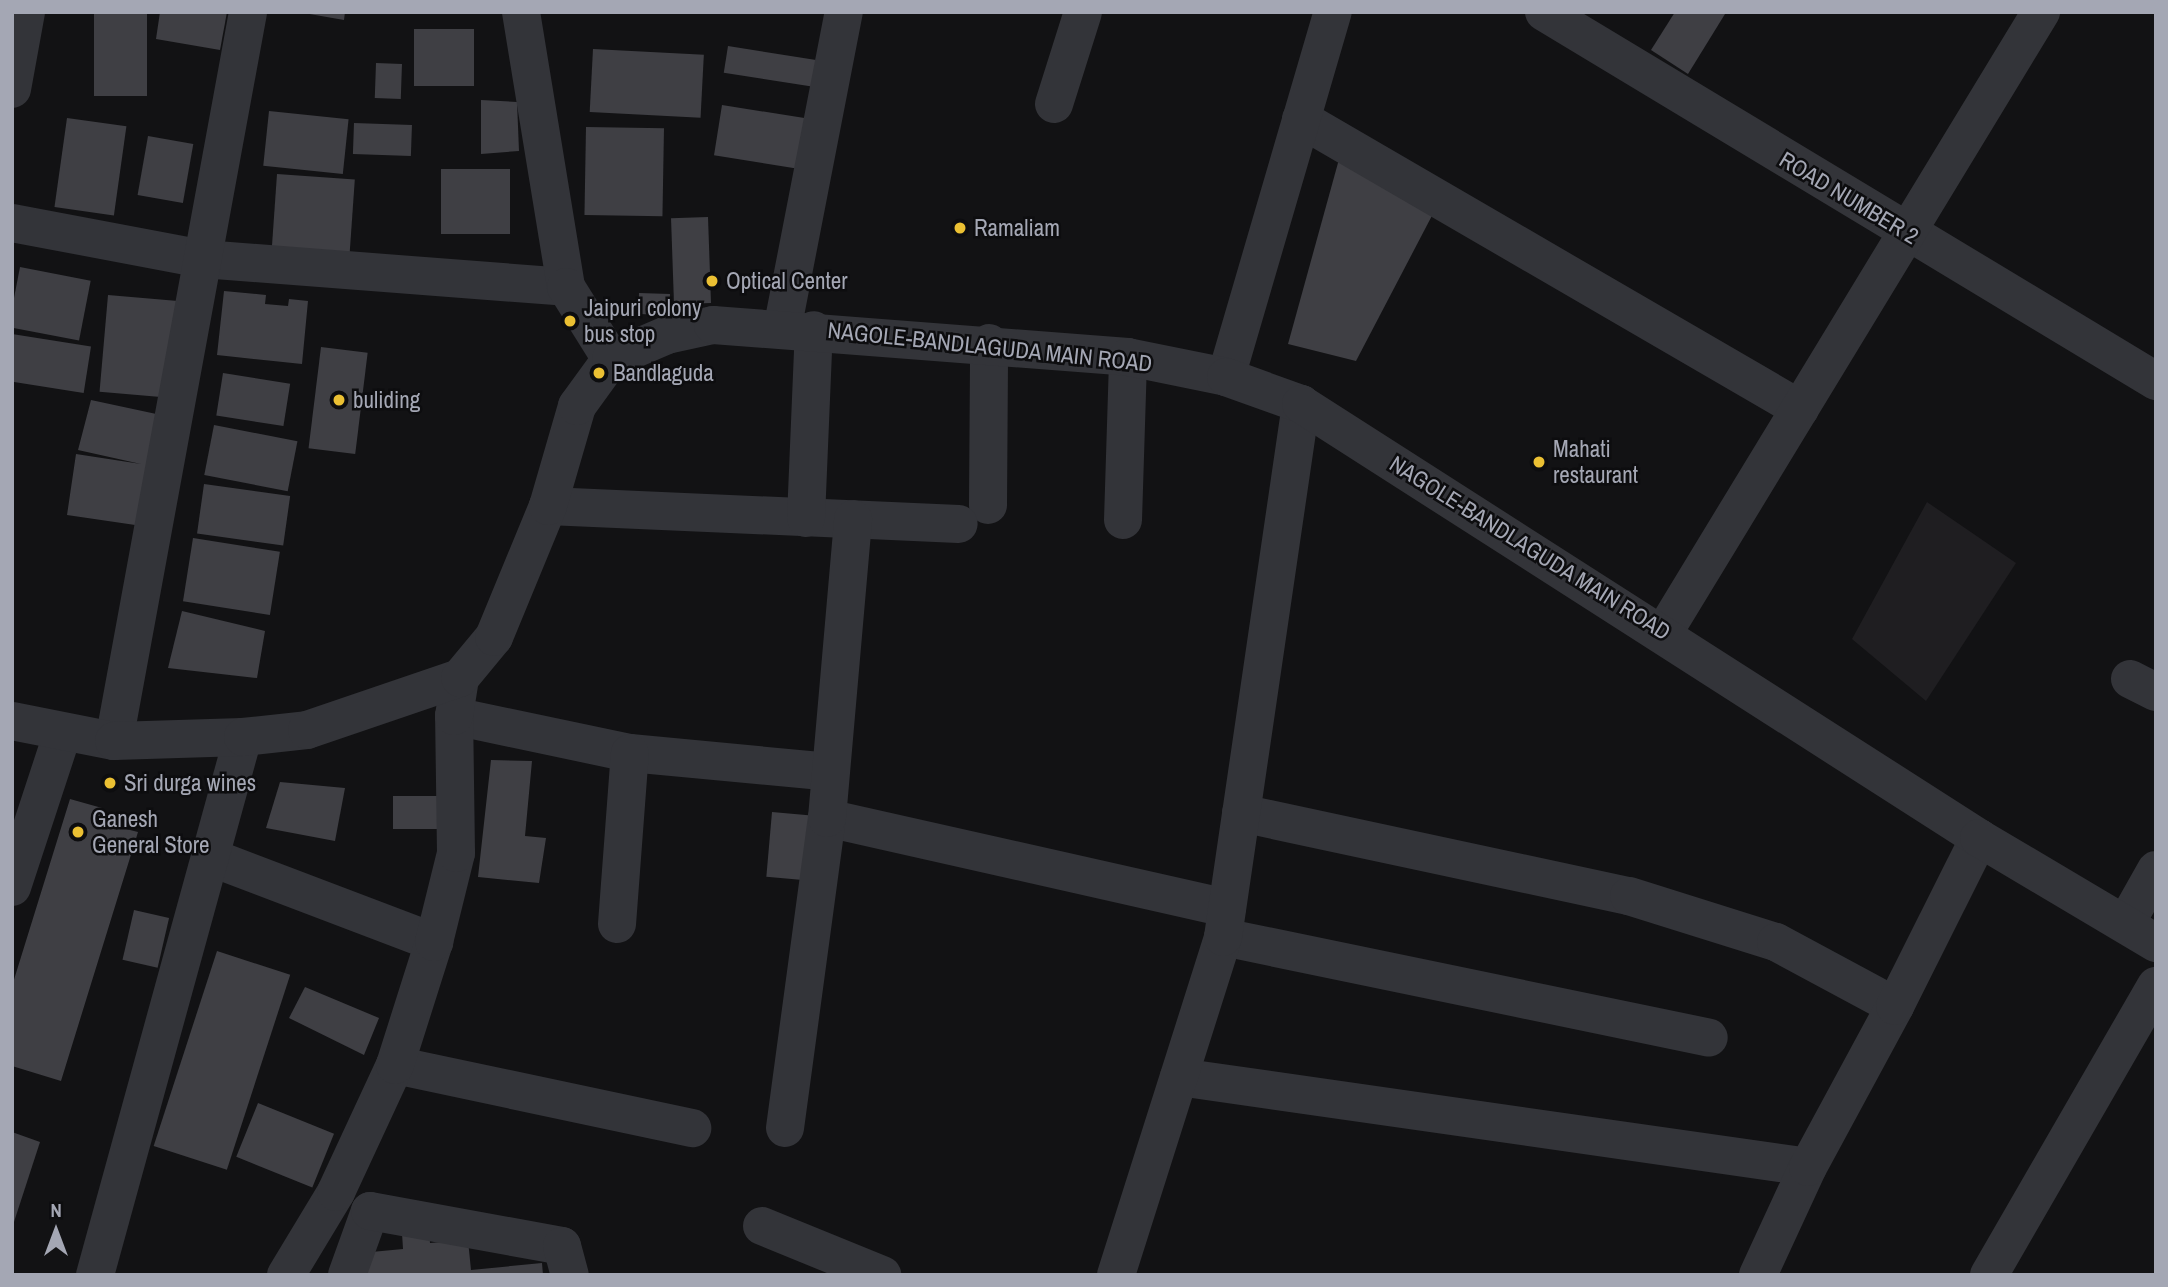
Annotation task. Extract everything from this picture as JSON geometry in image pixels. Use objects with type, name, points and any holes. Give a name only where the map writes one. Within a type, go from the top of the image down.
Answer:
[{"type":"street","points":[[12,89],[26,12]]},
{"type":"street","points":[[114,741],[248,12]]},
{"type":"street","points":[[286,1275],[336,1192],[395,1065],[434,942],[456,853],[454,716],[460,678],[494,637],[548,506],[577,407],[611,359],[566,287],[521,12]]},
{"type":"street","points":[[806,518],[798,330],[844,12]]},
{"type":"street","points":[[1054,103],[1083,12]]},
{"type":"street","points":[[1226,377],[1333,12]]},
{"type":"street","name":"ROAD NUMBER 2","points":[[1544,12],[2156,381]]},
{"type":"street","points":[[1664,632],[2041,12]]},
{"type":"street","points":[[1301,119],[1800,409]]},
{"type":"street","points":[[12,223],[203,259],[566,287]]},
{"type":"street","name":"NAGOLE-BANDLAGUDA MAIN ROAD","points":[[611,359],[667,335],[713,325],[798,330],[989,343],[1128,357],[1226,377],[1301,404],[1664,632],[1979,838],[2141,933]]},
{"type":"street","points":[[548,506],[853,519],[973,515],[989,343]]},
{"type":"street","points":[[1123,520],[1128,357]]},
{"type":"street","points":[[1116,1275],[1225,922],[1301,404]]},
{"type":"street","points":[[785,1128],[827,818],[853,519]]},
{"type":"street","points":[[12,721],[114,741],[243,737],[307,730],[460,678]]},
{"type":"street","points":[[454,716],[630,753],[830,772]]},
{"type":"street","points":[[12,887],[63,732]]},
{"type":"street","points":[[95,1275],[243,737]]},
{"type":"street","points":[[617,924],[630,753]]},
{"type":"street","points":[[1241,813],[1629,896],[1776,942],[1895,1006]]},
{"type":"street","points":[[827,818],[1225,922],[1709,1038]]},
{"type":"street","points":[[1758,1275],[1808,1167],[1895,1006],[1979,838]]},
{"type":"street","points":[[210,857],[434,942]]},
{"type":"street","points":[[2141,933],[2156,870]]},
{"type":"street","points":[[1989,1275],[2156,986]]},
{"type":"street","points":[[395,1065],[692,1128]]},
{"type":"street","points":[[1179,1077],[1808,1167]]},
{"type":"street","points":[[347,1275],[370,1211],[562,1246],[570,1275]]},
{"type":"street","points":[[762,1226],[881,1275]]},
{"type":"shaded area","points":[[1927,502],[2016,563],[1926,701],[1852,639]]},
{"type":"building","points":[[94,12],[147,12],[147,96],[94,96]]},
{"type":"building","points":[[160,12],[227,12],[220,50],[156,39]]},
{"type":"building","points":[[298,12],[345,12],[344,20]]},
{"type":"building","points":[[1675,12],[1725,14],[1688,74],[1651,50]]},
{"type":"building","points":[[414,29],[474,29],[474,86],[414,86]]},
{"type":"building","points":[[728,46],[821,61],[817,87],[724,73]]},
{"type":"building","points":[[593,49],[704,55],[701,118],[590,112]]},
{"type":"building","points":[[376,63],[402,64],[401,99],[375,98]]},
{"type":"building","points":[[481,100],[517,102],[519,151],[481,154]]},
{"type":"building","points":[[722,105],[806,118],[798,169],[714,155]]},
{"type":"building","points":[[269,111],[349,119],[343,174],[263,166]]},
{"type":"building","points":[[67,118],[126,126],[114,215],[54,207]]},
{"type":"building","points":[[354,123],[412,125],[411,156],[353,154]]},
{"type":"building","points":[[586,127],[664,128],[662,216],[584,215]]},
{"type":"building","points":[[148,136],[193,144],[183,203],[138,195]]},
{"type":"building","points":[[1341,152],[1436,208],[1356,361],[1288,344]]},
{"type":"building","points":[[441,169],[510,169],[510,234],[441,234]]},
{"type":"building","points":[[277,174],[355,179],[350,252],[272,247]]},
{"type":"building","points":[[708,217],[711,303],[674,304],[671,218]]},
{"type":"building","points":[[20,267],[91,281],[79,341],[12,328],[12,308]]},
{"type":"building","points":[[224,291],[266,295],[265,304],[288,306],[289,299],[308,301],[302,364],[217,355]]},
{"type":"building","points":[[639,293],[670,294],[669,315],[638,314]]},
{"type":"building","points":[[108,295],[184,302],[175,398],[100,392]]},
{"type":"building","points":[[12,334],[91,347],[84,393],[12,382]]},
{"type":"building","name":"buliding","points":[[321,347],[368,353],[355,454],[309,448]]},
{"type":"building","points":[[223,373],[290,384],[283,426],[216,415]]},
{"type":"building","points":[[91,400],[161,415],[142,526],[67,515],[76,454],[141,464],[78,450]]},
{"type":"building","points":[[214,425],[297,441],[288,491],[204,475]]},
{"type":"building","points":[[204,484],[290,496],[283,546],[197,534]]},
{"type":"building","points":[[193,538],[280,552],[270,615],[183,601]]},
{"type":"building","points":[[182,611],[265,631],[257,678],[168,668]]},
{"type":"building","points":[[491,760],[532,761],[525,836],[546,838],[539,883],[478,877]]},
{"type":"building","points":[[280,782],[345,788],[335,841],[266,828]]},
{"type":"building","points":[[393,796],[447,796],[447,829],[393,829]]},
{"type":"building","points":[[70,799],[102,808],[98,822],[138,832],[61,1081],[12,1066],[12,986]]},
{"type":"building","points":[[772,812],[817,816],[811,881],[766,877]]},
{"type":"building","points":[[134,910],[169,918],[158,968],[123,960]]},
{"type":"building","points":[[217,951],[290,975],[227,1170],[154,1146]]},
{"type":"building","points":[[305,987],[379,1018],[364,1055],[289,1018]]},
{"type":"building","points":[[258,1103],[334,1134],[312,1187],[236,1157]]},
{"type":"building","points":[[12,1132],[40,1142],[13,1225],[12,1225]]},
{"type":"building","points":[[429,1230],[430,1243],[468,1240],[471,1270],[542,1263],[543,1275],[363,1275],[361,1253],[403,1249],[402,1233]]},
{"type":"place","name":"Ramaliam","points":[[960,228]]},
{"type":"place","name":"Optical Center","points":[[712,281]]},
{"type":"place","name":"Jaipuri colony bus stop","points":[[570,321]]},
{"type":"place","name":"Bandlaguda","points":[[599,373]]},
{"type":"place","name":"buliding","points":[[339,400]]},
{"type":"place","name":"Mahati restaurant","points":[[1539,462]]},
{"type":"place","name":"Sri durga wines","points":[[110,783]]},
{"type":"place","name":"Ganesh General Store","points":[[78,832]]}]
